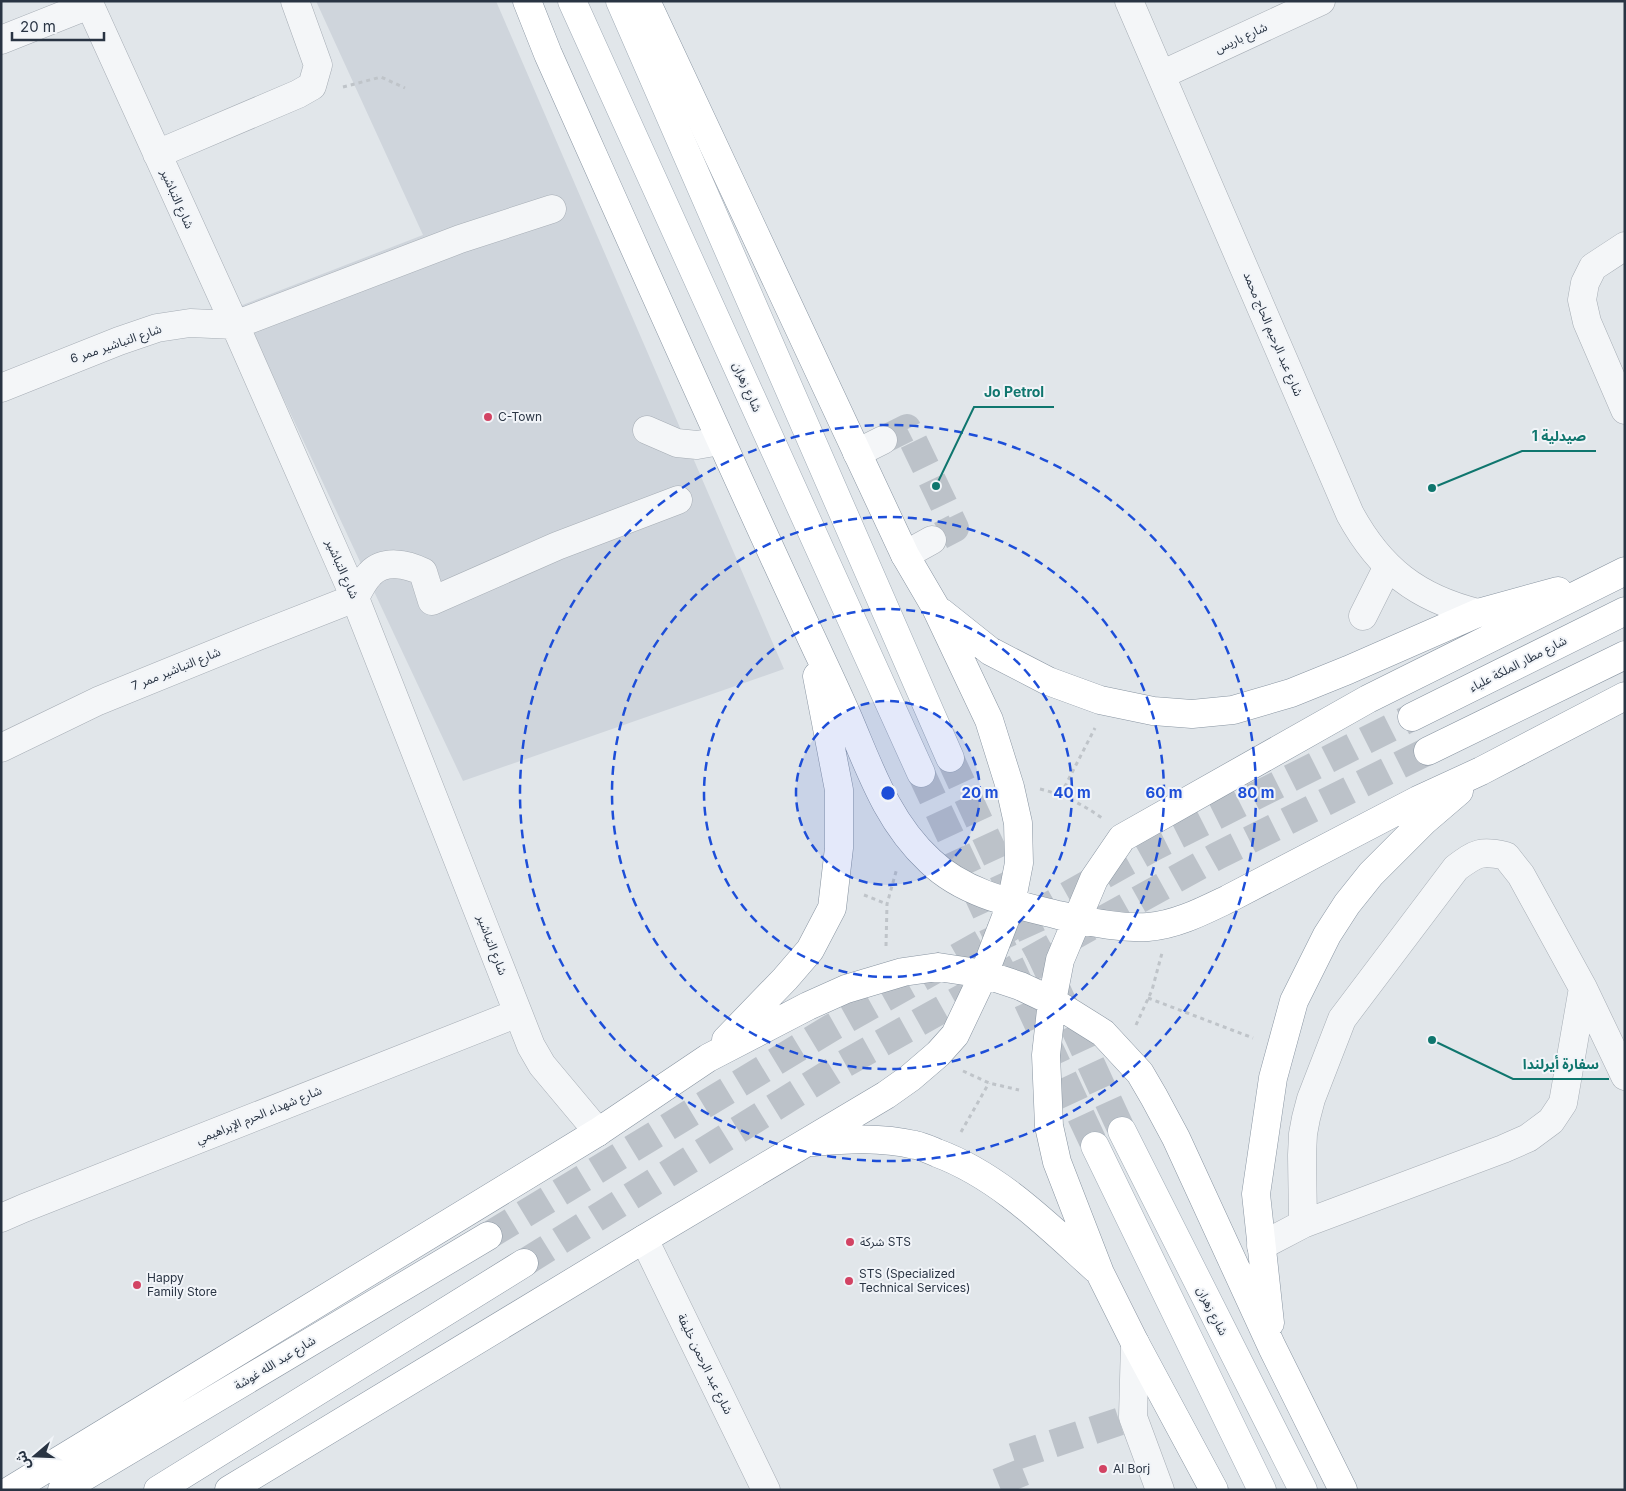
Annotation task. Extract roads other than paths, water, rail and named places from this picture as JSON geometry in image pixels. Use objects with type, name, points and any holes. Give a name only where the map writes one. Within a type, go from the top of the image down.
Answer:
[{"type":"main road","points":[[527,1],[548,54],[720,441],[847,715],[882,798],[910,840],[932,864],[957,881],[1011,904],[1078,919],[1127,927],[1150,927],[1166,924],[1196,914],[1228,900],[1418,800],[1481,771],[1625,696]]},
{"type":"main road","name":"شارع زهران","points":[[572,1],[921,773]]},
{"type":"main road","points":[[620,1],[950,758]]},
{"type":"main road","points":[[229,1490],[644,1238],[886,1095],[910,1078],[938,1054],[955,1036],[984,974],[1011,904],[1019,863],[1018,823],[1010,787],[988,720],[936,608],[905,555],[646,1]]},
{"type":"main road","points":[[1214,1490],[1100,1273],[1057,1162],[1049,1126],[1046,1055],[1052,1001],[1060,960],[1094,879],[1122,838],[1368,699],[1625,571]]},
{"type":"main road","points":[[936,608],[990,651],[1048,681],[1108,702],[1153,711],[1192,714],[1233,710],[1291,693],[1478,613],[1557,591],[1596,585]]},
{"type":"main road","name":"شارع مطار الملكة علياء","points":[[1412,717],[1625,610]]},
{"type":"main road","points":[[708,1058],[785,979],[810,950],[832,908],[839,848],[838,790],[821,690],[806,626]]},
{"type":"main road","points":[[1428,751],[1625,655]]},
{"type":"main road","points":[[1272,1347],[1256,1194],[1273,1078],[1294,1001],[1327,935],[1347,904],[1377,868],[1424,822],[1481,771]]},
{"type":"main road","points":[[11,1490],[598,1132],[708,1058],[808,1006],[846,989],[903,972],[938,967],[984,974],[1020,986],[1052,1001],[1103,1033],[1140,1073],[1167,1121],[1272,1347],[1343,1490]]},
{"type":"main road","name":"شارع زهران","points":[[1122,1131],[1303,1490]]},
{"type":"main road","points":[[806,1142],[863,1138],[915,1145],[948,1157],[991,1179],[1044,1222],[1100,1273]]},
{"type":"main road","points":[[1095,1146],[1262,1490]]},
{"type":"main road","name":"شارع عبد الله غوشة","points":[[62,1490],[488,1236]]},
{"type":"main road","points":[[158,1490],[524,1263]]},
{"type":"street","points":[[157,154],[298,94],[312,86],[318,65],[295,1]]},
{"type":"street","name":"شارع عبد الرحيم الحاج محمد","points":[[1129,1],[1350,514],[1360,533],[1388,566],[1420,592],[1458,608],[1478,613]]},
{"type":"street","name":"شارع باريس","points":[[1161,75],[1321,1]]},
{"type":"street","points":[[1,40],[89,3]]},
{"type":"street","name":"شارع التباشير","points":[[89,3],[235,325],[355,598],[531,1046],[542,1065],[598,1132]]},
{"type":"street","points":[[235,325],[460,239],[552,209]]},
{"type":"street","points":[[1625,246],[1593,267],[1585,283],[1582,300],[1587,322],[1625,410]]},
{"type":"street","name":"شارع التباشير ممر 6","points":[[1,388],[119,341],[157,328],[190,323],[235,325]]},
{"type":"street","points":[[647,430],[677,443],[697,445],[720,441]]},
{"type":"street","points":[[857,454],[883,440]]},
{"type":"street","points":[[355,598],[363,582],[371,572],[382,567],[402,564],[423,572],[432,601],[557,546],[678,500]]},
{"type":"street","points":[[905,555],[932,540]]},
{"type":"street","points":[[1362,616],[1388,566]]},
{"type":"street","name":"شارع التباشير ممر 7","points":[[1,748],[98,702],[355,598]]},
{"type":"street","points":[[1303,1224],[1302,1155],[1306,1118],[1311,1099],[1342,1019],[1456,868],[1472,856],[1490,852],[1506,856],[1521,876],[1583,988],[1625,1076]]},
{"type":"street","points":[[1261,1246],[1303,1224],[1503,1149],[1528,1138],[1552,1121],[1563,1103],[1583,988]]},
{"type":"street","name":"شارع شهداء الحرم الإبراهيمي","points":[[1,1218],[518,1013]]},
{"type":"street","name":"شارع عبد الرحمن خليفة","points":[[644,1238],[766,1490]]},
{"type":"street","points":[[1135,1342],[1132,1417],[1160,1490]]},
{"type":"tunnel","points":[[883,440],[907,428],[955,528],[932,540]]},
{"type":"tunnel","points":[[488,1236],[831,1028],[1152,848],[1412,717]]},
{"type":"tunnel","points":[[524,1263],[844,1064],[1217,856],[1428,751]]},
{"type":"tunnel","points":[[950,758],[1122,1131]]},
{"type":"tunnel","points":[[921,773],[1095,1146]]},
{"type":"tunnel","points":[[1016,1490],[1004,1460],[1133,1417]]},
{"type":"place","name":"C-Town","points":[[488,417]]},
{"type":"place","name":"Jo Petrol","points":[[936,486]]},
{"type":"place","name":"صيدلية 1","points":[[1432,488]]},
{"type":"place","name":"سفارة أيرلندا","points":[[1432,1040]]},
{"type":"place","name":"شركة STS","points":[[850,1242]]},
{"type":"place","name":"STS (Specialized Technical Services)","points":[[849,1281]]},
{"type":"place","name":"Happy Family Store","points":[[137,1285]]},
{"type":"place","name":"Al Borj","points":[[1103,1469]]}]
